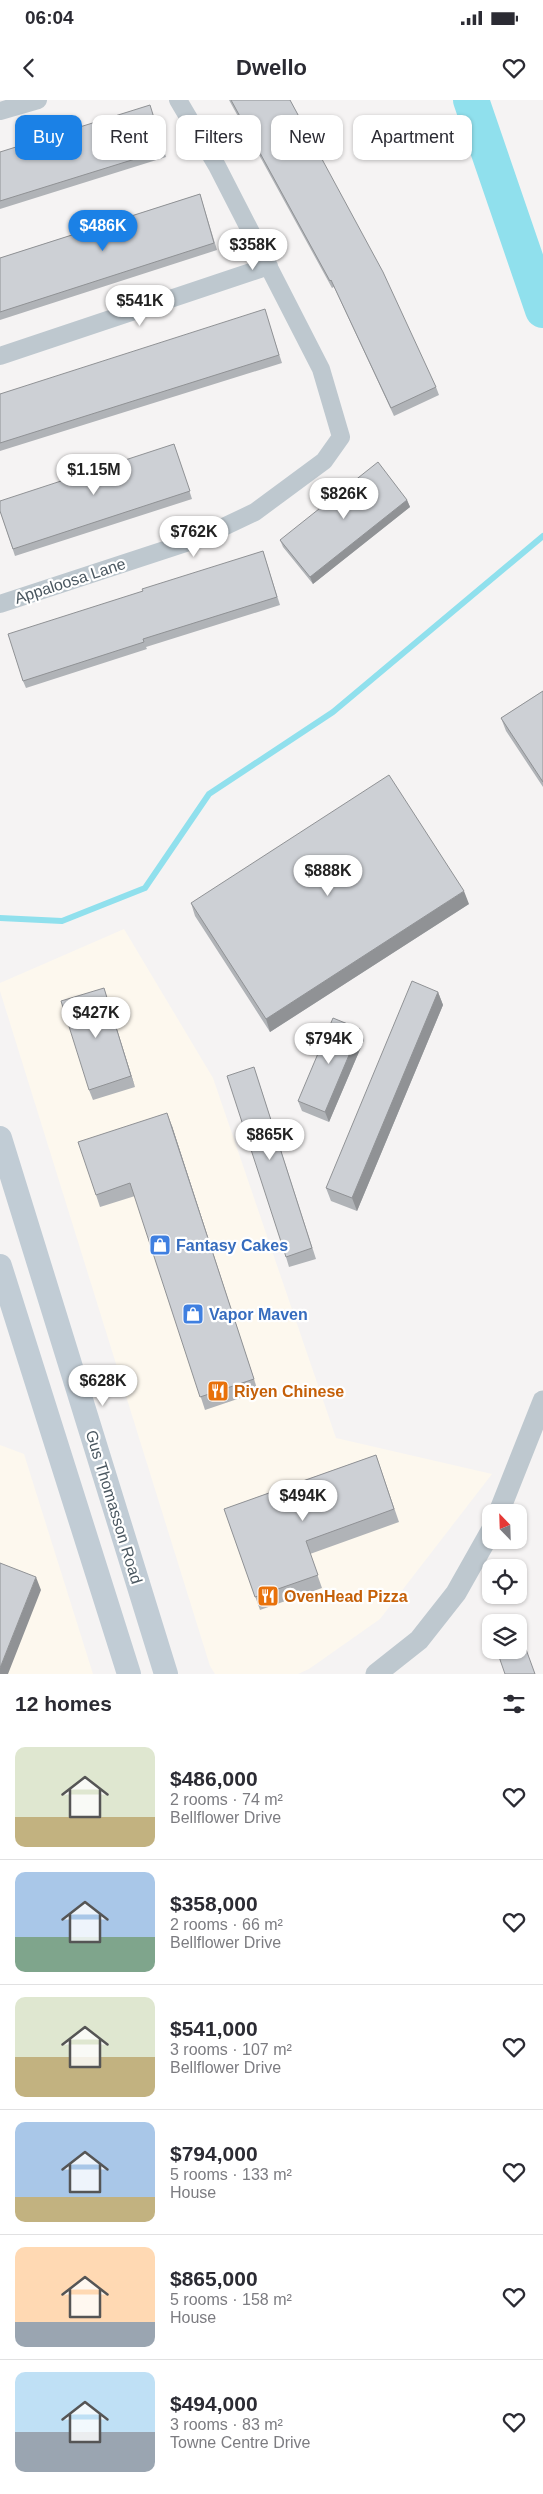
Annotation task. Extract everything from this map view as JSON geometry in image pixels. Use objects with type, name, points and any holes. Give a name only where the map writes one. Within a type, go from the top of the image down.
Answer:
[{"type":"main road","name":"Gus Thomasson Road","points":[[0,1138],[166,1674]]},
{"type":"main road","points":[[0,1266],[129,1674]]},
{"type":"main road","points":[[28,1354],[64,1342]]},
{"type":"street","points":[[0,111],[38,100]]},
{"type":"street","points":[[0,356],[269,266],[217,166],[178,100]]},
{"type":"street","name":"Appaloosa Lane","points":[[0,604],[198,540],[255,512],[324,461],[341,436],[321,369],[269,266]]},
{"type":"street","points":[[502,1504],[543,1401]]},
{"type":"street","points":[[376,1674],[419,1640],[456,1593],[482,1548]]},
{"type":"shaded area","points":[[124,929],[213,1078],[336,1438],[492,1474],[380,1619],[309,1669],[298,1674],[215,1674],[210,1666],[0,991],[0,983]]},
{"type":"shaded area","points":[[0,1445],[24,1454],[93,1674],[0,1674]]},
{"type":"building","points":[[231,100],[290,100],[298,115],[271,115],[271,160],[322,160],[383,272],[436,387],[391,408],[331,280],[261,155],[261,115],[239,115]]},
{"type":"building","points":[[150,105],[153,115],[118,115]]},
{"type":"building","points":[[92,123],[92,160],[132,160],[0,201],[0,152],[15,147],[15,160],[82,160],[82,126]]},
{"type":"building","points":[[200,194],[214,243],[0,312],[0,258]]},
{"type":"building","points":[[265,309],[279,355],[0,443],[0,394]]},
{"type":"building","points":[[174,444],[190,491],[13,549],[0,511],[0,501]]},
{"type":"building","points":[[378,462],[407,500],[310,577],[280,540]]},
{"type":"building","points":[[263,551],[277,597],[143,639],[144,642],[23,681],[8,634]]},
{"type":"building","points":[[543,691],[543,782],[501,718]]},
{"type":"building","points":[[389,775],[464,891],[266,1019],[191,903]]},
{"type":"building","points":[[412,981],[438,992],[352,1198],[326,1188]]},
{"type":"building","points":[[104,988],[131,1076],[89,1090],[61,1001]]},
{"type":"building","points":[[333,1018],[360,1029],[325,1112],[298,1101]]},
{"type":"building","points":[[254,1067],[312,1248],[286,1257],[227,1076]]},
{"type":"building","points":[[167,1113],[254,1379],[200,1397],[130,1183],[96,1195],[78,1142]]},
{"type":"building","points":[[376,1455],[394,1509],[306,1541],[318,1575],[255,1597],[224,1509]]},
{"type":"building","points":[[0,1563],[36,1577],[0,1668]]},
{"type":"building","points":[[527,1652],[535,1674],[505,1674],[500,1659],[527,1659]]},
{"type":"waterway","points":[[471,100],[543,310]]},
{"type":"waterway","points":[[0,918],[62,921],[145,888],[209,794],[333,712],[543,536]]},
{"type":"place","name":"Fantasy Cakes","points":[[160,1245]]},
{"type":"place","name":"Vapor Maven","points":[[193,1314]]},
{"type":"place","name":"Riyen Chinese","points":[[218,1391]]},
{"type":"place","name":"OvenHead Pizza","points":[[268,1596]]}]
